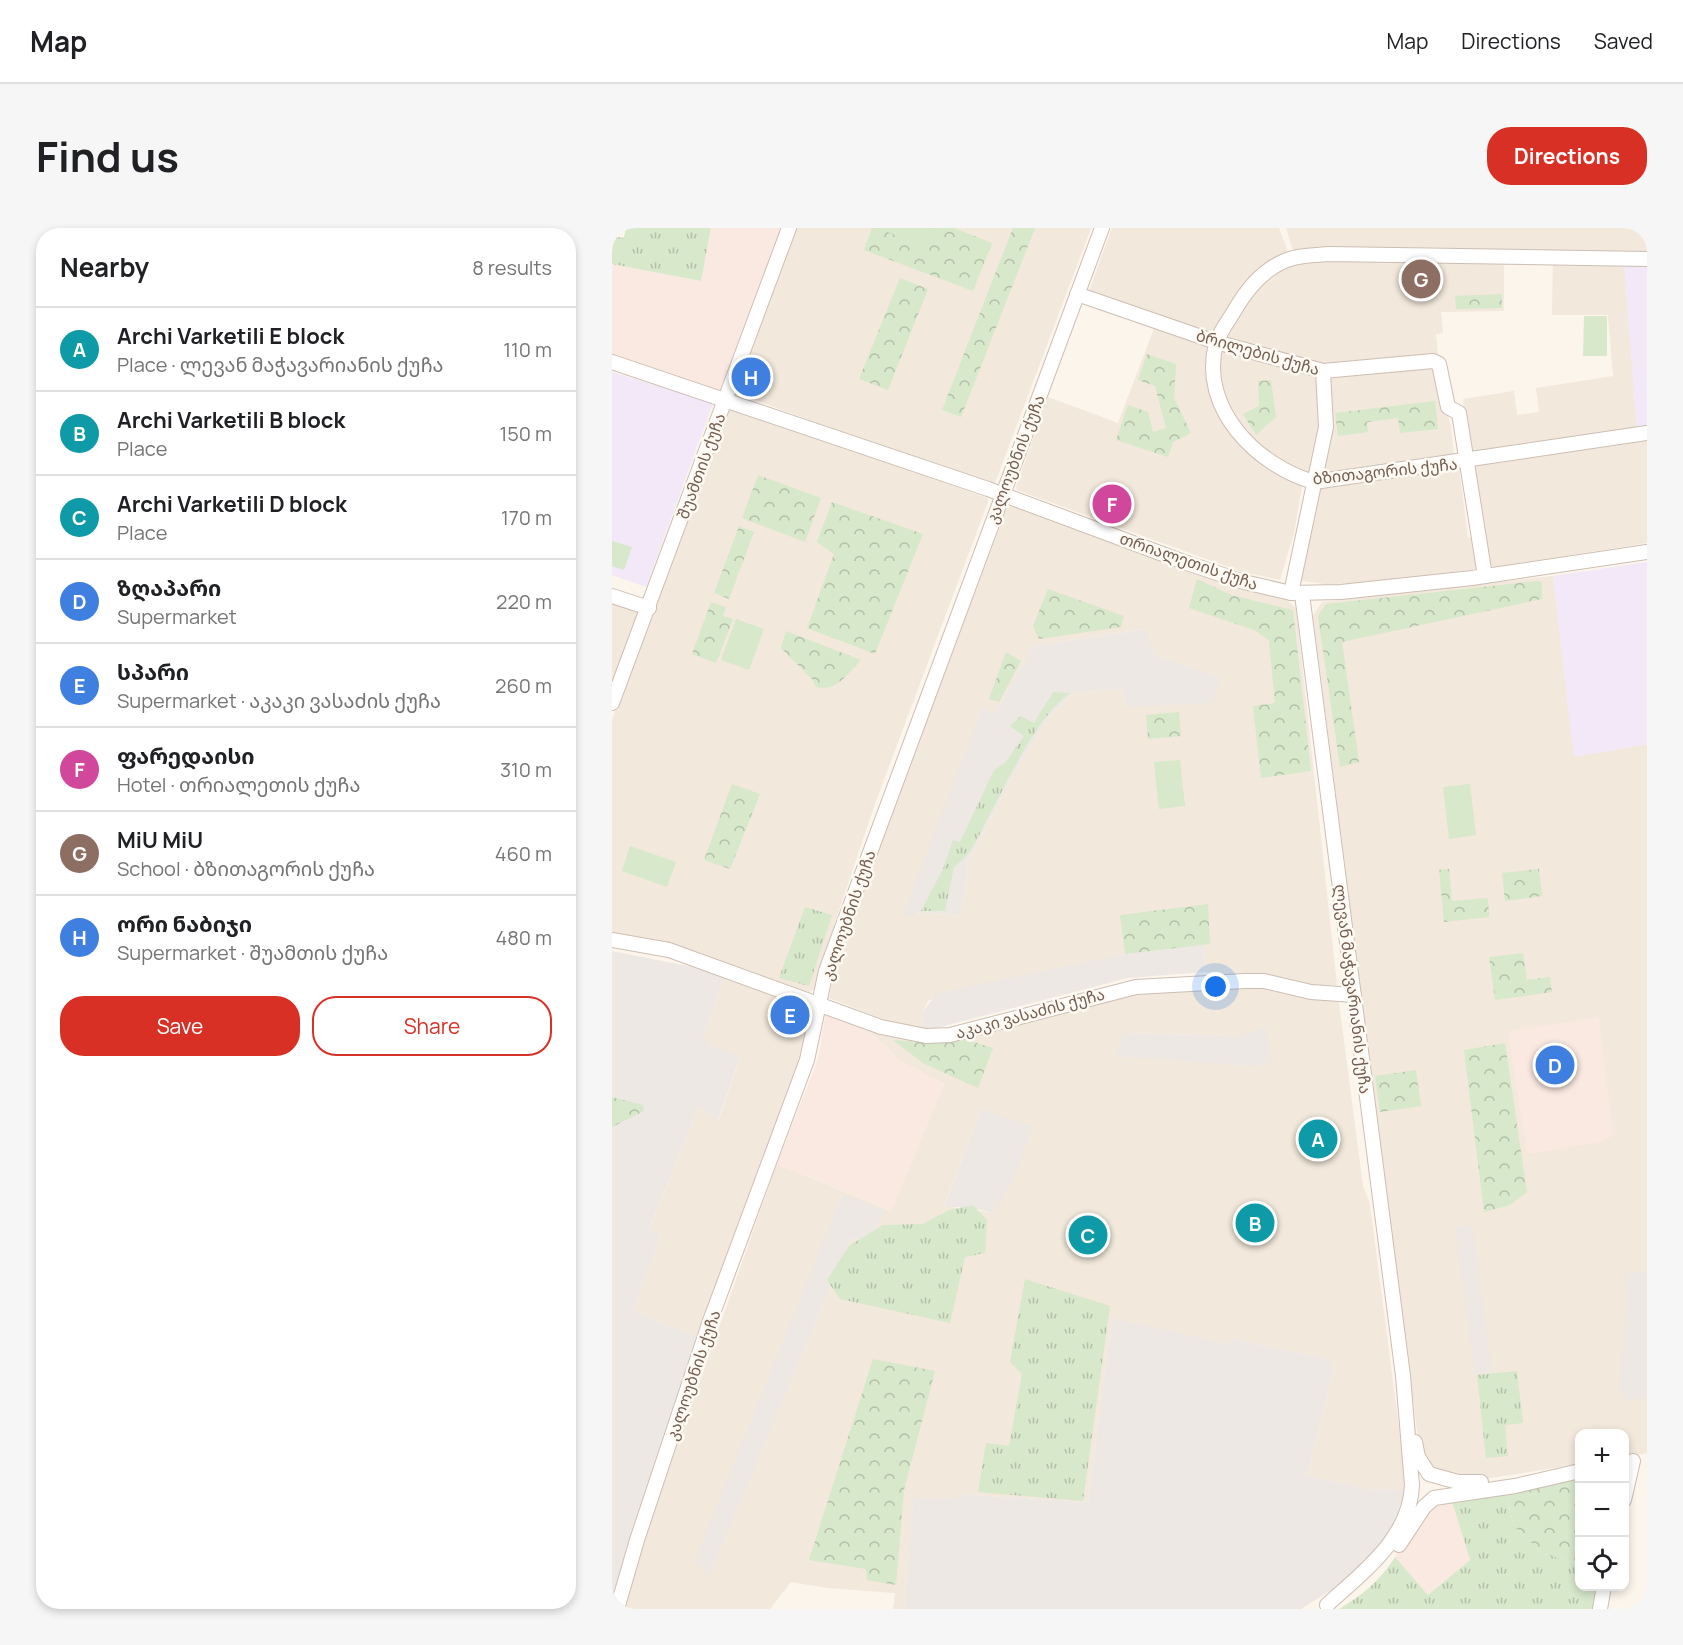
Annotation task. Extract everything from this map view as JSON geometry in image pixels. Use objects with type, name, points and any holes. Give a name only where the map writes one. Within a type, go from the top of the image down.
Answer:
[{"type":"street","name":"შუამთის ქუჩა","points":[[612,703],[789,228]]},
{"type":"street","name":"კალოუბნის ქუჩა","points":[[617,1609],[637,1540],[711,1321],[807,1060],[826,971],[1102,228]]},
{"type":"street","name":"ბზითაგორის ქუჩა","points":[[1647,259],[1329,254],[1293,258],[1258,279],[1243,296],[1216,342],[1213,374],[1216,392],[1230,420],[1263,459],[1286,473],[1314,482],[1647,433]]},
{"type":"street","name":"ბრილების ქუჩა","points":[[1077,294],[1216,342],[1323,371],[1433,361],[1439,364],[1448,407],[1459,413],[1485,576]]},
{"type":"street","name":"თრიალეთის ქუჩა","points":[[612,362],[726,398],[1002,494],[1244,582],[1296,593],[1485,576],[1647,552]]},
{"type":"street","name":"ლევან მაჭავარიანის ქუჩა","points":[[1323,371],[1326,427],[1314,482],[1296,593],[1354,995],[1404,1384],[1412,1487]]},
{"type":"street","points":[[612,596],[649,608]]},
{"type":"street","name":"აკაკი ვასაძის ქუჩა","points":[[612,940],[669,950],[881,1027],[926,1036],[957,1033],[1136,987],[1264,981],[1311,992],[1354,995]]},
{"type":"street","name":"ლევან მაჭავარიანის ქუჩა","points":[[1404,1384],[1418,1457],[1431,1474]]},
{"type":"street","points":[[1629,1483],[1635,1461]]},
{"type":"street","points":[[1412,1487],[1420,1500],[1431,1499],[1515,1486],[1575,1472]]},
{"type":"street","points":[[1324,1607],[1385,1550],[1399,1531],[1416,1477],[1431,1474],[1467,1483],[1542,1478]]},
{"type":"street","points":[[1324,1607],[1359,1588],[1406,1536],[1439,1486],[1431,1474]]},
{"type":"street","points":[[1600,1609],[1603,1591]]},
{"type":"shaded area","points":[[711,228],[783,228],[720,391],[612,355],[612,264],[701,281]]},
{"type":"shaded area","points":[[796,228],[1091,228],[995,483],[990,487],[736,393]]},
{"type":"shaded area","points":[[1112,228],[1279,228],[1289,255],[1214,336],[1088,294]]},
{"type":"shaded area","points":[[1286,228],[1647,228],[1647,255],[1294,254]]},
{"type":"shaded area","points":[[1330,258],[1504,260],[1504,311],[1441,312],[1443,333],[1436,334],[1438,354],[1326,366],[1224,338],[1265,280],[1279,270],[1300,263]]},
{"type":"shaded area","points":[[1553,261],[1624,261],[1637,430],[1471,456],[1463,399],[1514,391],[1517,415],[1539,412],[1536,388],[1613,376],[1608,315],[1552,315]]},
{"type":"shaded area","points":[[1624,261],[1647,262],[1647,428],[1637,430]]},
{"type":"shaded area","points":[[1155,326],[1211,346],[1208,384],[1216,407],[1252,455],[1271,471],[1302,486],[1294,533],[1280,580],[1242,572],[1017,490],[1016,487],[1048,397],[1118,423]]},
{"type":"shaded area","points":[[1220,347],[1314,375],[1317,379],[1324,421],[1314,476],[1290,469],[1247,435],[1224,399],[1217,373]]},
{"type":"shaded area","points":[[1432,368],[1437,373],[1451,426],[1454,457],[1323,475],[1329,374]]},
{"type":"shaded area","points":[[612,372],[713,403],[646,587],[612,575]]},
{"type":"shaded area","points":[[731,406],[987,498],[988,502],[876,801],[836,919],[816,988],[809,992],[674,945],[612,932],[612,720]]},
{"type":"shaded area","points":[[1647,436],[1647,543],[1494,567],[1488,562],[1473,470],[1476,464]]},
{"type":"shaded area","points":[[1459,467],[1468,538],[1473,538],[1477,563],[1475,569],[1368,583],[1325,584],[1295,580],[1321,486]]},
{"type":"shaded area","points":[[1011,506],[1243,590],[1283,597],[1296,608],[1337,985],[1316,986],[1205,972],[1204,946],[1125,954],[929,1000],[921,1014],[925,1031],[904,1027],[829,998],[836,964],[857,903],[1007,508]],"holes":[[[1144,629],[1155,655],[1220,677],[1126,706],[1123,689],[1073,693],[1049,717],[1011,779],[967,864],[968,874],[960,916],[915,912],[945,809],[982,708],[995,713],[1033,646]]]},
{"type":"shaded area","points":[[1647,562],[1647,744],[1574,757],[1553,576]]},
{"type":"shaded area","points":[[1553,576],[1574,757],[1647,744],[1647,1453],[1629,1456],[1629,1429],[1575,1429],[1575,1465],[1466,1482],[1438,1474],[1420,1454],[1313,615],[1322,602]]},
{"type":"shaded area","points":[[612,602],[641,610],[612,688]]},
{"type":"shaded area","points":[[1145,629],[1155,655],[1220,677],[1213,703],[1126,707],[1123,689],[1073,693],[1049,717],[1011,779],[967,864],[968,874],[960,916],[916,912],[913,918],[903,915],[982,708],[995,713],[1033,646]]},
{"type":"shaded area","points":[[1204,945],[1205,972],[1128,978],[925,1031],[921,1014],[937,993],[1125,954]]},
{"type":"shaded area","points":[[612,951],[693,967],[724,977],[705,1038],[711,1046],[741,1055],[717,1122],[699,1106],[649,1229],[661,1235],[633,1311],[698,1337],[616,1593],[612,1592]]},
{"type":"shaded area","points":[[724,977],[811,1007],[796,1071],[698,1337],[633,1311],[661,1235],[649,1230],[699,1106],[718,1121],[741,1056],[711,1046],[705,1038]]},
{"type":"shaded area","points":[[1272,985],[1332,998],[1339,1003],[1363,1186],[1370,1204],[1407,1490],[1367,1489],[1307,1475],[1334,1367],[1328,1359],[1231,1338],[1229,1344],[1112,1319],[1088,1502],[958,1494],[957,1499],[913,1499],[904,1609],[893,1609],[895,1593],[828,1588],[791,1582],[770,1609],[624,1609],[646,1533],[777,1164],[891,1211],[944,1084],[902,1062],[865,1028],[892,1037],[929,1041],[1132,990]],"holes":[[[1124,1033],[1240,1036],[1116,1055]],[[981,1109],[1001,1118],[993,1213],[944,1206]],[[842,1194],[870,1238],[850,1240],[708,1577]]]},
{"type":"shaded area","points":[[826,1012],[858,1022],[902,1062],[944,1084],[892,1211],[777,1164],[818,1059]]},
{"type":"shaded area","points":[[1599,1017],[1613,1130],[1611,1137],[1604,1141],[1527,1154],[1508,1031]]},
{"type":"shaded area","points":[[1266,1026],[1271,1063],[1253,1066],[1115,1056],[1123,1033],[1240,1036]]},
{"type":"shaded area","points":[[981,1109],[1033,1126],[1015,1175],[993,1213],[968,1207],[944,1207]]},
{"type":"shaded area","points":[[842,1194],[886,1211],[870,1238],[850,1240],[708,1578],[695,1560]]},
{"type":"shaded area","points":[[1472,1225],[1492,1372],[1475,1374],[1455,1227]]},
{"type":"shaded area","points":[[1647,1272],[1647,1398],[1626,1401],[1619,1389],[1627,1301],[1625,1273]]},
{"type":"shaded area","points":[[1112,1318],[1229,1344],[1231,1338],[1328,1359],[1334,1367],[1307,1475],[1367,1489],[1407,1490],[1399,1527],[1359,1573],[1301,1609],[904,1609],[913,1498],[957,1499],[957,1494],[1088,1502]]},
{"type":"shaded area","points":[[1451,1498],[1470,1560],[1428,1595],[1395,1557],[1426,1513],[1436,1503]]},
{"type":"green space","points":[[626,228],[711,228],[701,281],[612,264],[612,236],[624,238]]},
{"type":"green space","points":[[872,228],[954,228],[992,243],[973,291],[864,250]]},
{"type":"green space","points":[[877,228],[931,228],[923,246]]},
{"type":"green space","points":[[1013,228],[1035,228],[961,417],[942,410]]},
{"type":"green space","points":[[900,278],[928,289],[888,390],[859,379]]},
{"type":"green space","points":[[1502,294],[1502,308],[1456,309],[1455,296]]},
{"type":"green space","points":[[1584,316],[1607,316],[1607,356],[1583,356]]},
{"type":"green space","points":[[1147,354],[1176,364],[1174,398],[1191,433],[1173,442],[1168,457],[1116,440],[1128,405],[1148,412],[1153,432],[1166,428],[1155,386],[1138,380]]},
{"type":"green space","points":[[1271,380],[1276,417],[1256,435],[1243,414],[1259,406],[1258,381]]},
{"type":"green space","points":[[1435,401],[1438,429],[1400,433],[1398,418],[1367,422],[1368,432],[1338,436],[1335,413]]},
{"type":"green space","points":[[758,475],[821,498],[805,542],[742,518]]},
{"type":"green space","points":[[832,502],[923,534],[875,654],[807,628],[834,554],[817,542]]},
{"type":"green space","points":[[739,526],[754,532],[729,599],[714,593]]},
{"type":"green space","points":[[612,541],[632,547],[624,570],[612,566]]},
{"type":"green space","points":[[1197,579],[1231,595],[1293,610],[1311,771],[1261,778],[1253,706],[1275,703],[1269,640],[1254,630],[1189,608]]},
{"type":"green space","points":[[1542,582],[1542,599],[1342,642],[1359,762],[1340,767],[1318,616],[1326,604]]},
{"type":"green space","points":[[1048,589],[1124,616],[1121,627],[1039,639],[1033,626]]},
{"type":"green space","points":[[711,602],[726,607],[723,616],[733,619],[716,663],[692,654]]},
{"type":"green space","points":[[736,619],[764,629],[749,670],[721,660]]},
{"type":"green space","points":[[786,631],[861,660],[836,684],[830,687],[816,687],[812,679],[781,648]]},
{"type":"green space","points":[[1006,652],[1021,661],[999,702],[989,699]]},
{"type":"green space","points":[[1053,692],[1071,693],[1059,702],[1035,732],[974,845],[954,867],[945,911],[921,911],[943,869],[953,840],[960,842],[994,770],[1005,763],[1024,736],[1010,726],[1021,716],[1034,723]]},
{"type":"green space","points":[[1179,712],[1181,736],[1148,739],[1146,715]]},
{"type":"green space","points":[[1180,760],[1185,806],[1159,809],[1154,762]]},
{"type":"green space","points":[[732,784],[760,794],[730,869],[704,860]]},
{"type":"green space","points":[[1470,784],[1476,835],[1449,839],[1443,787]]},
{"type":"green space","points":[[630,846],[676,862],[667,887],[622,871]]},
{"type":"green space","points":[[1449,869],[1452,901],[1488,898],[1489,917],[1444,922],[1439,870]]},
{"type":"green space","points":[[1539,869],[1542,896],[1505,901],[1502,873]]},
{"type":"green space","points":[[1208,904],[1210,944],[1125,954],[1120,915]]},
{"type":"green space","points":[[805,907],[832,915],[809,986],[779,978]]},
{"type":"green space","points":[[1523,953],[1527,980],[1550,977],[1552,992],[1495,1000],[1489,957]]},
{"type":"green space","points":[[960,1038],[993,1048],[978,1088],[923,1063],[893,1040],[933,1043]]},
{"type":"green space","points":[[1505,1043],[1527,1192],[1510,1205],[1484,1212],[1464,1050]]},
{"type":"green space","points":[[1416,1070],[1421,1106],[1380,1112],[1375,1076]]},
{"type":"green space","points":[[612,1097],[643,1105],[644,1111],[612,1127]]},
{"type":"green space","points":[[973,1205],[987,1220],[985,1253],[965,1257],[950,1323],[840,1299],[827,1280],[849,1246],[883,1225],[923,1224],[949,1210]]},
{"type":"green space","points":[[1025,1279],[1110,1306],[1083,1501],[978,1492],[986,1443],[1009,1446],[1022,1374],[1010,1362]]},
{"type":"green space","points":[[873,1359],[935,1371],[904,1490],[896,1585],[867,1580],[866,1569],[809,1560]]},
{"type":"green space","points":[[1517,1371],[1523,1423],[1505,1425],[1508,1456],[1486,1458],[1477,1375]]},
{"type":"green space","points":[[1575,1478],[1575,1563],[1542,1553],[1514,1526],[1504,1488]]},
{"type":"green space","points":[[1504,1488],[1514,1526],[1542,1553],[1575,1563],[1575,1591],[1596,1591],[1593,1609],[1339,1609],[1384,1573],[1395,1557],[1428,1595],[1470,1560],[1451,1498]]},
{"type":"place","name":"MiU MiU","points":[[1421,279]]},
{"type":"place","name":"ორი ნაბიჯი","points":[[751,377]]},
{"type":"place","name":"ფარედაისი","points":[[1112,504]]},
{"type":"place","name":"სპარი","points":[[790,1015]]},
{"type":"place","name":"ზღაპარი","points":[[1555,1065]]},
{"type":"place","name":"Archi Varketili E block","points":[[1318,1139]]},
{"type":"place","name":"Archi Varketili B block","points":[[1255,1223]]},
{"type":"place","name":"Archi Varketili D block","points":[[1088,1235]]}]
